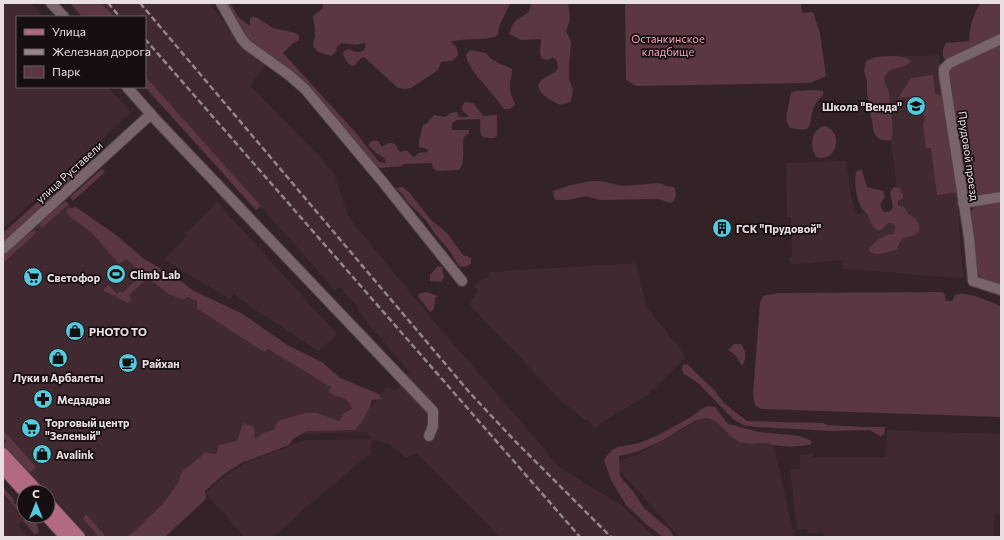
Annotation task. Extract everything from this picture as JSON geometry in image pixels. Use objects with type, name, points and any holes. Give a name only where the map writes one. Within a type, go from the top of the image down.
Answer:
[{"type":"main road","points":[[3,454],[31,484]]},
{"type":"main road","points":[[3,468],[18,484]]},
{"type":"main road","points":[[56,512],[79,537]]},
{"type":"main road","points":[[54,524],[66,537]]},
{"type":"street","points":[[51,3],[63,16]]},
{"type":"street","points":[[221,3],[241,38],[247,45],[305,89],[379,176],[462,281]]},
{"type":"street","name":"Прудовой проезд","points":[[1001,39],[950,62],[944,69],[973,281],[1001,290]]},
{"type":"street","points":[[128,88],[433,411],[433,426],[429,436]]},
{"type":"street","name":"улица Руставели","points":[[3,248],[151,114]]},
{"type":"street","points":[[963,203],[1001,197]]},
{"type":"shaded area","points":[[3,3],[30,3],[42,16],[16,16],[16,88],[109,88],[131,112],[3,229]]},
{"type":"shaded area","points":[[101,3],[210,3],[238,42],[266,64],[250,86],[334,173],[349,218],[437,325],[559,467],[621,505],[655,537],[499,537],[416,453],[405,458],[389,444],[372,440],[371,453],[273,537],[245,537],[205,493],[225,476],[245,463],[305,440],[371,439],[368,432],[302,434],[253,449],[148,537],[88,537],[56,499],[56,484],[40,484],[3,445],[3,256],[65,201],[101,235],[184,292],[373,406],[386,387],[396,391],[409,372],[358,311],[358,307],[340,287],[335,290],[146,77],[146,16],[114,16]]},
{"type":"shaded area","points":[[939,55],[961,206],[958,209],[963,277],[959,278],[843,269],[842,260],[791,264],[789,257],[792,257],[791,217],[787,217],[786,163],[846,161],[852,202],[857,214],[871,211],[900,210],[879,56]]},
{"type":"shaded area","points":[[217,202],[337,334],[319,351],[258,312],[234,294],[230,299],[164,260],[187,235],[185,233]]},
{"type":"shaded area","points":[[636,263],[646,306],[686,357],[646,396],[604,421],[595,429],[588,419],[586,421],[560,400],[470,305],[471,300],[478,291],[474,285],[485,278],[490,278],[489,272]]},
{"type":"shaded area","points":[[708,415],[743,443],[773,441],[794,537],[679,537],[620,471],[621,460],[639,454]]},
{"type":"shaded area","points":[[887,430],[1001,434],[1001,513],[994,514],[994,536],[1001,537],[824,537],[823,532],[808,534],[807,529],[797,530],[790,470],[800,469],[800,455],[813,454],[813,457],[886,457]]},
{"type":"shaded area","points":[[3,493],[16,508],[16,524],[20,524],[18,526],[28,537],[3,537]]},
{"type":"green space","points":[[70,3],[101,3],[114,16],[81,16]]},
{"type":"green space","points":[[226,3],[230,3],[239,18],[250,26],[250,19],[252,17],[256,17],[273,28],[296,33],[299,36],[299,40],[292,44],[283,53],[356,133],[379,162],[386,163],[384,158],[368,145],[371,142],[378,141],[382,147],[393,143],[397,146],[398,150],[401,152],[408,152],[413,157],[418,153],[428,152],[427,149],[419,147],[419,140],[423,125],[427,123],[434,115],[445,117],[451,113],[457,112],[459,117],[469,117],[462,110],[462,106],[465,102],[473,103],[482,116],[497,115],[497,136],[495,138],[485,138],[481,135],[480,119],[457,120],[452,123],[452,130],[469,130],[469,133],[464,137],[463,141],[463,160],[459,170],[438,171],[433,168],[432,163],[403,164],[402,166],[382,168],[374,167],[280,65],[243,35]]},
{"type":"green space","points":[[323,3],[510,3],[498,31],[498,35],[488,38],[451,42],[457,48],[458,55],[452,61],[441,62],[438,70],[411,88],[405,89],[398,88],[364,57],[352,66],[347,62],[343,54],[344,51],[349,49],[357,52],[362,51],[366,45],[364,43],[355,45],[342,43],[337,46],[336,52],[331,56],[318,52],[314,48],[313,44],[315,32],[313,16],[323,8]]},
{"type":"green space","points":[[530,3],[568,3],[570,20],[566,31],[571,42],[569,79],[573,90],[571,101],[565,104],[556,103],[545,96],[540,90],[539,86],[543,79],[555,72],[558,68],[557,61],[553,57],[548,60],[542,59],[540,53],[541,39],[521,40],[509,34],[515,21],[529,12]]},
{"type":"green space","name":"Останкинское кладбище","points":[[625,3],[801,3],[802,13],[813,12],[820,33],[826,76],[810,83],[636,86],[626,80]]},
{"type":"green space","points":[[981,3],[1001,3],[1001,196],[968,192],[968,176],[959,167],[959,192],[937,195],[931,148],[926,148],[923,124],[925,118],[923,114],[926,102],[919,103],[918,96],[898,98],[911,78],[933,75],[935,93],[946,98],[950,67],[943,56],[944,47],[946,43],[969,41],[972,21],[975,12]]},
{"type":"green space","points":[[470,50],[486,53],[490,58],[512,69],[510,91],[515,105],[510,109],[504,109],[471,68],[466,55]]},
{"type":"green space","points":[[876,57],[904,57],[911,61],[905,66],[890,71],[884,78],[889,93],[892,122],[892,139],[889,141],[879,139],[874,133],[867,93],[867,82],[864,71],[866,61]]},
{"type":"green space","points":[[146,77],[261,206],[256,210],[146,88]]},
{"type":"green space","points":[[796,91],[823,91],[823,95],[813,108],[809,127],[805,129],[790,128],[786,118],[791,93]]},
{"type":"green space","points":[[824,126],[830,128],[834,133],[836,145],[830,156],[824,158],[816,157],[812,139],[816,131]]},
{"type":"green space","points":[[102,146],[106,150],[62,189],[57,184]]},
{"type":"green space","points":[[102,169],[105,172],[73,201],[70,197]]},
{"type":"green space","points":[[860,169],[867,187],[883,191],[885,197],[880,204],[883,212],[889,212],[893,208],[890,192],[894,187],[899,188],[903,198],[898,201],[898,205],[904,207],[919,225],[919,232],[902,238],[897,249],[887,253],[873,253],[870,252],[869,248],[880,238],[886,235],[894,234],[895,226],[892,223],[888,223],[880,231],[873,226],[869,217],[863,210],[857,196],[855,186],[856,172]]},
{"type":"green space","points":[[600,181],[623,186],[660,183],[674,187],[676,196],[671,203],[658,199],[600,200],[586,196],[568,200],[556,200],[554,198],[553,191],[571,185]]},
{"type":"green space","points":[[398,187],[402,187],[409,192],[431,220],[447,233],[463,255],[471,258],[471,264],[465,267],[459,266],[428,223],[408,203],[397,189]]},
{"type":"green space","points":[[51,190],[56,195],[3,242],[3,233]]},
{"type":"green space","points":[[65,201],[69,204],[42,228],[40,225],[41,222]]},
{"type":"green space","points":[[998,201],[1001,204],[1001,285],[985,282],[980,277],[976,269],[969,213],[979,203]]},
{"type":"green space","points":[[76,207],[116,235],[144,259],[174,276],[194,291],[241,313],[289,346],[322,362],[340,378],[379,394],[381,399],[372,400],[365,416],[355,430],[307,431],[293,439],[289,445],[241,463],[224,474],[205,491],[206,499],[165,537],[128,537],[163,504],[178,483],[181,473],[205,453],[216,454],[219,445],[237,441],[243,423],[254,427],[255,439],[263,433],[274,430],[278,421],[305,413],[317,413],[340,421],[343,414],[352,409],[348,401],[329,392],[331,387],[268,349],[264,352],[197,309],[197,301],[187,297],[183,300],[169,294],[148,278],[129,295],[131,300],[128,303],[104,291],[104,288],[109,285],[117,294],[120,291],[122,293],[143,274],[126,259],[119,264],[93,234],[66,213],[67,209]]},
{"type":"green space","points":[[30,232],[37,232],[3,263],[3,256]]},
{"type":"green space","points":[[438,266],[442,267],[444,277],[441,282],[430,281],[430,275]]},
{"type":"green space","points":[[426,292],[438,296],[435,298],[434,309],[430,312],[418,296],[419,294]]},
{"type":"green space","points":[[778,293],[944,293],[946,301],[952,301],[955,295],[966,294],[1001,306],[1001,417],[761,409],[755,405],[753,395],[760,303],[763,296]]},
{"type":"green space","points":[[734,344],[741,344],[744,349],[745,358],[742,366],[736,356],[728,350]]},
{"type":"green space","points":[[687,364],[714,390],[725,404],[747,421],[823,423],[828,425],[885,427],[884,434],[881,437],[870,430],[833,431],[743,425],[733,419],[698,383],[684,374],[682,370],[683,365]]},
{"type":"green space","points":[[708,406],[715,407],[728,424],[759,432],[800,436],[812,441],[810,445],[793,446],[778,446],[767,443],[743,443],[736,440],[715,421],[706,418],[690,424],[648,447],[619,456],[620,475],[622,479],[633,491],[644,508],[670,530],[674,537],[663,537],[647,525],[626,505],[611,480],[604,460],[613,450],[621,446],[636,444],[654,437]]},
{"type":"green space","points":[[3,430],[36,467],[29,474],[3,445],[7,441],[3,436]]},
{"type":"green space","points":[[3,487],[15,501],[13,502],[16,505],[16,508],[3,493]]},
{"type":"green space","points":[[86,514],[106,537],[98,537],[83,519]]},
{"type":"green space","points":[[26,524],[37,525],[39,532],[35,535]]},
{"type":"railway","points":[[108,3],[119,16]]},
{"type":"railway","points":[[140,3],[470,393],[515,441],[611,537]]},
{"type":"railway","points":[[146,40],[580,537]]},
{"type":"place","name":"Школа \"Венда\"","points":[[916,106]]},
{"type":"place","name":"ГСК \"Прудовой\"","points":[[722,228]]},
{"type":"place","name":"Climb Lab","points":[[116,274]]},
{"type":"place","name":"Светофор","points":[[33,277]]},
{"type":"place","name":"PHOTO TO","points":[[75,331]]},
{"type":"place","name":"Луки и Арбалеты","points":[[58,358]]},
{"type":"place","name":"Райхан","points":[[128,363]]},
{"type":"place","name":"Медздрав","points":[[43,399]]},
{"type":"place","name":"Торговый центр \"Зеленый\"","points":[[31,428]]},
{"type":"place","name":"Avalink","points":[[42,454]]}]
